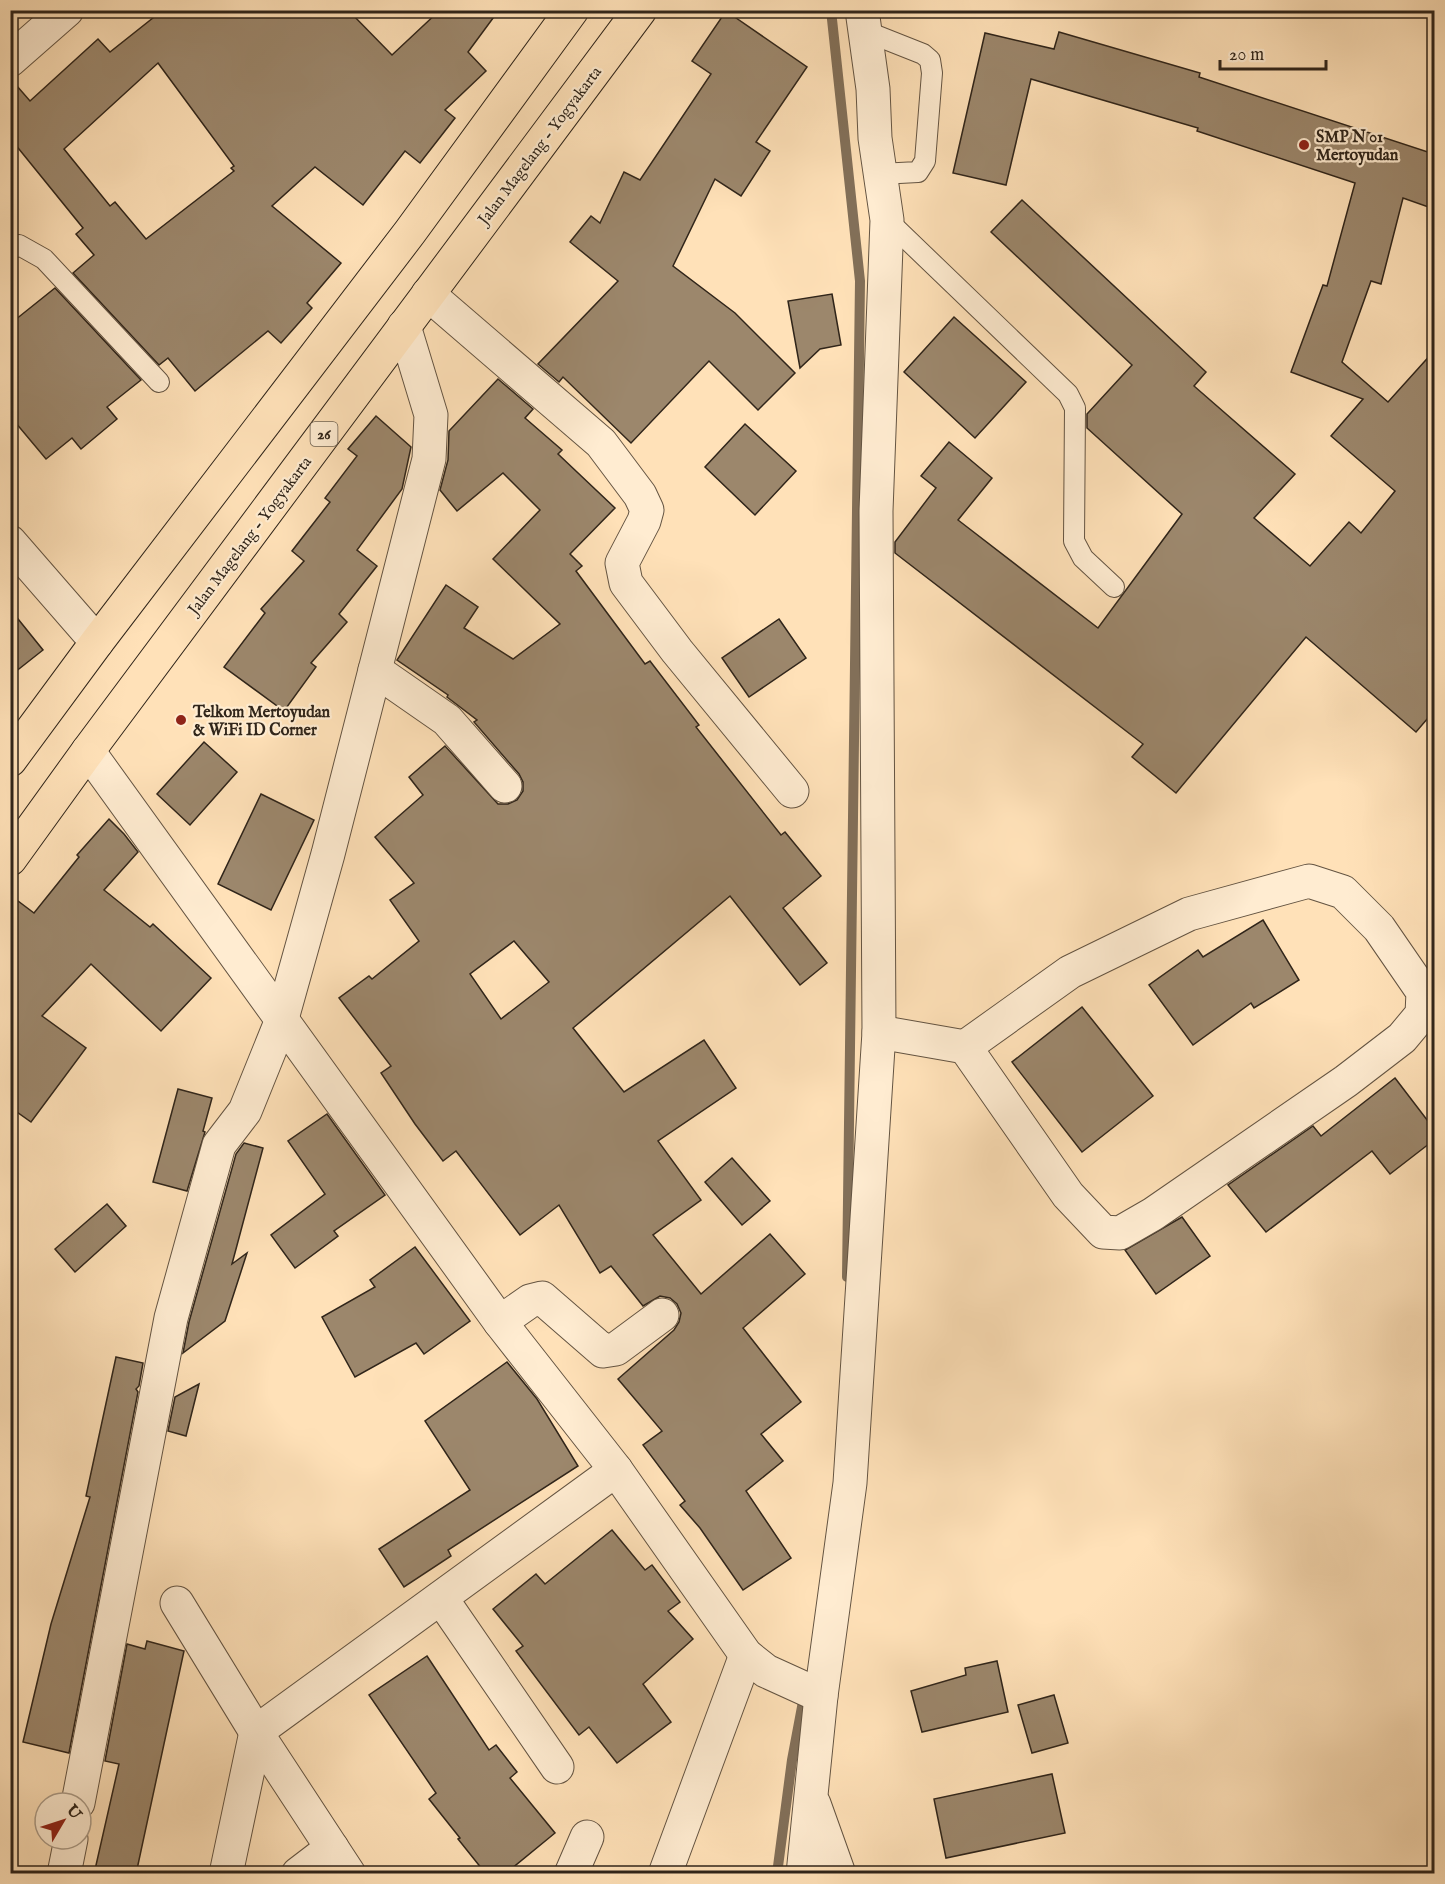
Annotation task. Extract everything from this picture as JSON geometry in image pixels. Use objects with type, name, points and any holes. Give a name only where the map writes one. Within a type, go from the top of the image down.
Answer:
[{"type":"highway","points":[[10,760],[97,642],[410,232],[572,10]]},
{"type":"highway","name":"Jalan Magelang - Yogyakarta","points":[[10,860],[88,751],[640,10]]},
{"type":"street","points":[[10,60],[67,10]]},
{"type":"street","points":[[803,1874],[815,1694],[850,1483],[879,1032],[876,510],[887,220],[863,21]]},
{"type":"street","points":[[428,294],[601,443],[640,495],[647,510],[644,521],[622,563],[626,583],[677,651],[792,791]]},
{"type":"street","points":[[80,1791],[171,1318],[219,1145],[244,1112],[281,1022],[429,459],[431,415],[404,326]]},
{"type":"street","points":[[10,542],[97,642]]},
{"type":"street","points":[[375,670],[447,720],[505,786]]},
{"type":"street","points":[[88,751],[281,1022],[500,1322],[616,1470],[756,1663],[815,1694]]},
{"type":"street","points":[[879,1032],[965,1047],[1068,1195],[1103,1232],[1120,1233],[1191,1188],[1402,1038],[1422,1014],[1424,992],[1378,928],[1343,892],[1309,881],[1179,919],[1070,972],[965,1047]]},
{"type":"street","points":[[500,1322],[530,1301],[542,1298],[603,1351],[608,1351],[616,1348],[662,1315]]},
{"type":"street","points":[[226,1874],[256,1732],[616,1470]]},
{"type":"street","points":[[441,1598],[557,1767]]},
{"type":"street","points":[[177,1603],[256,1732],[340,1861],[298,1874]]},
{"type":"street","points":[[665,1874],[756,1663]]},
{"type":"street","points":[[810,1794],[839,1874]]},
{"type":"street","points":[[571,1874],[587,1837]]},
{"type":"street","points":[[64,1874],[69,1851]]},
{"type":"lane","points":[[863,21],[923,54],[930,60],[932,72],[925,161],[918,172],[880,174]]},
{"type":"lane","points":[[887,220],[1068,394],[1075,408],[1074,541],[1083,558],[1114,587]]},
{"type":"lane","points":[[10,250],[20,245],[45,259],[159,382]]},
{"type":"building","points":[[163,10],[348,10],[392,55],[439,11],[499,10],[468,52],[486,71],[445,110],[455,118],[420,163],[405,151],[363,205],[315,167],[272,206],[341,263],[307,303],[312,308],[281,343],[268,331],[195,391],[168,358],[159,365],[73,273],[94,255],[76,234],[83,228],[10,138],[10,78],[30,101],[98,39],[110,52]],"holes":[[[158,63],[234,166],[231,168],[234,171],[146,239],[115,202],[110,206],[64,149]]]},
{"type":"building","points":[[726,11],[807,67],[756,142],[770,151],[741,196],[715,179],[673,266],[735,313],[795,373],[758,410],[709,361],[631,443],[563,377],[559,382],[538,364],[618,281],[570,242],[591,216],[600,223],[624,172],[640,180],[711,74],[692,61]]},
{"type":"building","points":[[1059,32],[1200,73],[1199,77],[1434,154],[1434,209],[1403,198],[1381,284],[1371,281],[1342,362],[1388,402],[1434,351],[1434,711],[1416,732],[1306,637],[1176,793],[1132,757],[1143,744],[895,553],[895,542],[936,488],[921,476],[949,442],[992,478],[958,520],[1098,628],[1182,514],[1087,428],[1087,414],[1132,365],[991,232],[1022,200],[1206,372],[1194,386],[1295,474],[1254,518],[1310,566],[1349,522],[1361,533],[1395,491],[1331,436],[1363,399],[1291,372],[1323,285],[1327,286],[1355,183],[1197,131],[1198,128],[1031,79],[1006,185],[953,173],[985,33],[1054,49]]},
{"type":"building","points":[[55,288],[141,380],[107,407],[117,419],[81,449],[72,438],[46,459],[10,416],[10,324]]},
{"type":"building","points":[[832,294],[841,345],[820,349],[800,368],[788,301]]},
{"type":"building","points":[[954,317],[1026,382],[975,438],[904,372]]},
{"type":"building","points":[[498,379],[533,409],[525,418],[562,450],[558,454],[615,508],[570,554],[582,566],[576,571],[645,664],[650,661],[699,725],[696,727],[781,835],[785,832],[821,876],[783,908],[827,963],[800,985],[730,896],[573,1028],[624,1092],[704,1040],[736,1088],[658,1141],[701,1200],[653,1235],[701,1294],[770,1234],[805,1274],[743,1328],[801,1402],[761,1434],[783,1461],[746,1491],[791,1558],[743,1590],[700,1528],[680,1505],[685,1501],[643,1445],[662,1431],[618,1379],[674,1330],[681,1313],[677,1304],[670,1298],[660,1296],[643,1306],[611,1266],[600,1273],[559,1205],[520,1235],[456,1151],[443,1161],[381,1073],[391,1066],[339,998],[369,976],[372,979],[419,941],[390,900],[414,883],[375,837],[423,795],[409,777],[445,746],[498,804],[508,804],[517,800],[523,791],[523,782],[519,774],[474,722],[477,720],[447,697],[448,695],[397,660],[446,585],[478,607],[464,628],[513,659],[560,624],[493,559],[540,510],[503,473],[457,511],[440,490],[448,460],[449,431]],"holes":[[[514,941],[549,982],[501,1019],[470,974]]]},
{"type":"building","points":[[376,416],[411,447],[402,489],[357,550],[377,566],[339,614],[347,622],[311,663],[316,667],[284,711],[224,667],[265,613],[261,609],[304,561],[292,551],[330,502],[325,498],[357,456],[348,449]]},
{"type":"building","points":[[745,424],[796,471],[755,515],[705,467]]},
{"type":"building","points":[[10,609],[43,650],[10,676]]},
{"type":"building","points":[[779,619],[806,658],[749,697],[722,658]]},
{"type":"building","points":[[204,742],[237,772],[190,825],[157,794]]},
{"type":"building","points":[[261,794],[314,820],[271,910],[218,884]]},
{"type":"building","points":[[109,819],[138,852],[104,890],[150,927],[153,924],[211,978],[161,1031],[91,964],[42,1016],[86,1048],[31,1122],[10,1107],[10,895],[34,913],[79,857],[77,855]]},
{"type":"building","points":[[1263,920],[1299,980],[1254,1008],[1251,1003],[1193,1045],[1149,985],[1198,950],[1203,957]]},
{"type":"building","points":[[1082,1007],[1153,1096],[1082,1152],[1012,1062]]},
{"type":"building","points":[[1395,1078],[1434,1129],[1434,1140],[1390,1174],[1372,1151],[1266,1232],[1228,1185],[1313,1126],[1321,1136]]},
{"type":"building","points":[[178,1089],[212,1098],[203,1131],[205,1132],[187,1191],[153,1182]]},
{"type":"building","points":[[327,1114],[385,1195],[334,1231],[338,1236],[295,1268],[271,1235],[325,1194],[288,1141]]},
{"type":"building","points":[[244,1143],[263,1148],[232,1264],[247,1253],[225,1321],[183,1353],[189,1322],[236,1154]]},
{"type":"building","points":[[732,1158],[770,1201],[742,1225],[705,1182]]},
{"type":"building","points":[[107,1204],[126,1226],[75,1272],[55,1249]]},
{"type":"building","points":[[1182,1217],[1210,1256],[1156,1294],[1125,1250]]},
{"type":"building","points":[[415,1247],[470,1321],[424,1354],[416,1343],[355,1377],[322,1317],[375,1287],[370,1280]]},
{"type":"building","points":[[116,1357],[143,1363],[139,1386],[136,1389],[138,1392],[69,1753],[23,1742],[51,1624],[90,1497],[86,1496]]},
{"type":"building","points":[[507,1362],[537,1399],[578,1466],[448,1550],[451,1556],[404,1587],[379,1549],[470,1490],[425,1421]]},
{"type":"building","points":[[199,1384],[186,1436],[168,1431],[175,1397]]},
{"type":"building","points":[[612,1530],[645,1570],[652,1565],[680,1602],[668,1611],[693,1639],[643,1684],[671,1722],[617,1763],[589,1727],[579,1735],[516,1651],[523,1646],[493,1609],[536,1574],[545,1584]]},
{"type":"building","points":[[147,1641],[184,1651],[136,1874],[94,1874],[119,1764],[105,1761],[127,1644],[145,1649]]},
{"type":"building","points":[[427,1656],[489,1750],[496,1745],[517,1772],[510,1778],[555,1833],[505,1874],[486,1874],[458,1839],[460,1838],[429,1799],[436,1793],[369,1695]]},
{"type":"building","points":[[997,1661],[1008,1712],[922,1732],[911,1691],[966,1675],[965,1668]]},
{"type":"building","points":[[1054,1695],[1068,1743],[1032,1753],[1018,1705]]},
{"type":"building","points":[[1052,1774],[1065,1833],[946,1858],[934,1799]]},
{"type":"waterway","points":[[831,10],[860,281],[847,1277]]},
{"type":"waterway","points":[[777,1874],[792,1760],[805,1691]]},
{"type":"place","name":"SMP N 01 Mertoyudan","points":[[1304,145]]},
{"type":"place","name":"Telkom Mertoyudan & WiFi ID Corner","points":[[181,720]]}]
